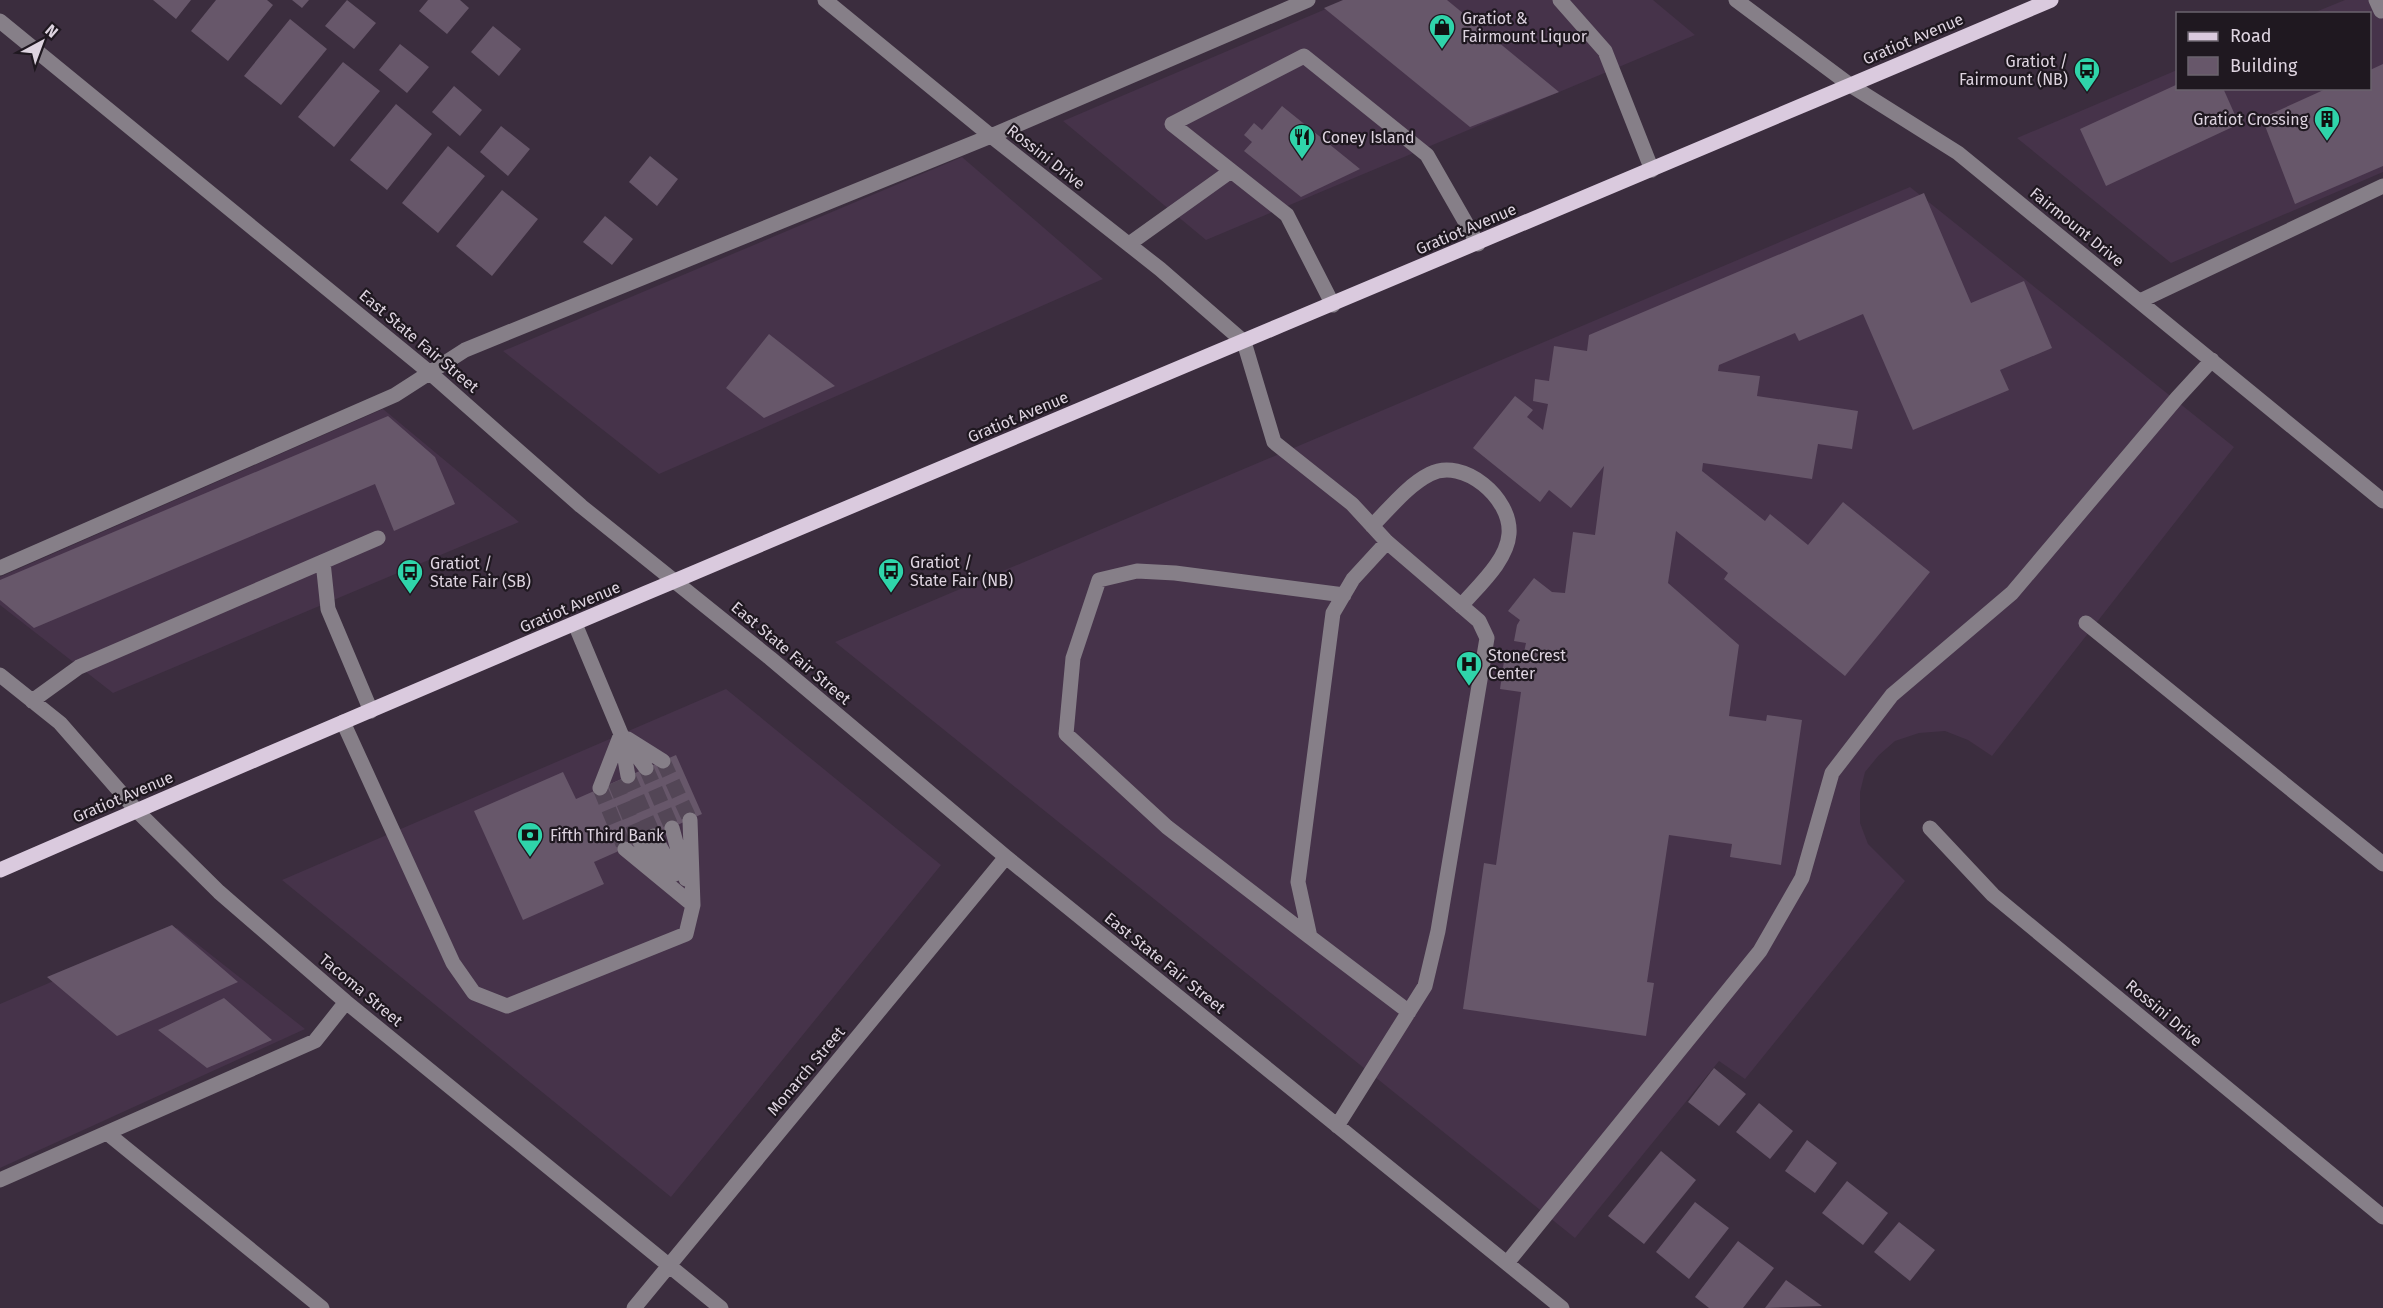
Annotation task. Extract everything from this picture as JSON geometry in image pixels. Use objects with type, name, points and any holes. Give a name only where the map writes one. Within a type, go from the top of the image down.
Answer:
[{"type":"main road","name":"Gratiot Avenue","points":[[0,870],[343,722],[2051,0]]},
{"type":"street","name":"Rossini Drive","points":[[825,0],[991,136],[1128,244],[1244,342]]},
{"type":"street","points":[[1560,0],[1605,51],[1653,170]]},
{"type":"street","name":"Fairmount Drive","points":[[1736,0],[1850,85],[1958,153],[2383,501]]},
{"type":"street","points":[[0,568],[380,402],[465,350],[991,136],[1300,1]]},
{"type":"street","name":"East State Fair Street","points":[[0,21],[429,372],[500,432],[580,506],[1006,857],[1563,1308]]},
{"type":"street","points":[[1333,305],[1287,215],[1172,124],[1304,56],[1427,155],[1478,244]]},
{"type":"street","points":[[1128,244],[1231,171]]},
{"type":"street","points":[[2140,302],[2383,186]]},
{"type":"street","points":[[1244,342],[1274,442],[1352,504],[1387,542],[1479,621],[1487,638],[1438,932],[1425,986],[1337,1126]]},
{"type":"street","points":[[1507,1263],[1760,951],[1802,878],[1832,773],[1892,695],[2012,593],[2177,398],[2212,360]]},
{"type":"street","points":[[1372,526],[1412,486],[1431,473],[1450,468],[1464,472],[1489,490],[1504,509],[1509,532],[1505,550],[1461,606]]},
{"type":"street","points":[[32,701],[79,667],[378,538]]},
{"type":"street","points":[[1310,937],[1298,882],[1333,613],[1353,579],[1387,542]]},
{"type":"street","points":[[323,562],[328,609],[371,711]]},
{"type":"street","points":[[1344,595],[1175,573],[1137,571],[1099,580],[1073,658],[1066,734],[1167,827],[1409,1012]]},
{"type":"street","points":[[2086,623],[2383,864]]},
{"type":"street","points":[[575,624],[621,734],[646,768]]},
{"type":"street","name":"Tacoma Street","points":[[0,675],[60,723],[137,811],[219,892],[346,1002],[721,1308]]},
{"type":"street","points":[[343,722],[453,963],[474,993],[507,1006],[686,934],[693,905],[690,820]]},
{"type":"street","points":[[621,734],[663,760]]},
{"type":"street","points":[[621,734],[614,782],[621,734]]},
{"type":"street","points":[[672,828],[693,905]]},
{"type":"street","name":"Rossini Drive","points":[[1930,828],[1993,895],[2383,1217]]},
{"type":"street","points":[[654,836],[693,905]]},
{"type":"street","points":[[640,842],[693,905]]},
{"type":"street","points":[[625,849],[693,905]]},
{"type":"street","name":"Monarch Street","points":[[634,1308],[1006,857]]},
{"type":"street","points":[[0,1180],[315,1041],[346,1002]]},
{"type":"street","points":[[107,1133],[322,1308]]},
{"type":"shaded area","points":[[1347,0],[1653,0],[1695,35],[1206,240],[1063,121]]},
{"type":"shaded area","points":[[2345,0],[2383,0],[2383,172],[2171,263],[2017,138],[2176,70],[2176,90],[2371,90],[2371,12],[2315,12]]},
{"type":"shaded area","points":[[962,157],[1103,279],[659,474],[503,351]]},
{"type":"shaded area","name":"StoneCrest Center","points":[[1910,187],[2234,447],[1992,756],[1968,740],[1945,731],[1919,733],[1895,741],[1879,755],[1865,772],[1860,792],[1860,823],[1868,844],[1905,881],[1745,1079],[1719,1061],[1575,1238],[835,642]]},
{"type":"shaded area","points":[[383,409],[519,522],[113,693],[0,605],[0,577]]},
{"type":"shaded area","points":[[726,689],[941,865],[671,1197],[282,880]]},
{"type":"shaded area","points":[[177,928],[305,1029],[0,1168],[0,1004]]},
{"type":"building","points":[[153,0],[191,0],[176,19]]},
{"type":"building","points":[[216,0],[267,0],[273,5],[228,61],[191,31]]},
{"type":"building","points":[[292,0],[309,0],[302,8]]},
{"type":"building","points":[[347,0],[376,23],[354,49],[325,26]]},
{"type":"building","points":[[428,0],[460,0],[469,8],[447,34],[419,11]]},
{"type":"building","name":"Gratiot & Fairmount Liquor","points":[[1343,0],[1447,0],[1559,92],[1470,127],[1324,8]]},
{"type":"building","points":[[290,19],[327,49],[281,105],[244,76]]},
{"type":"building","points":[[493,26],[521,49],[499,76],[471,52]]},
{"type":"building","points":[[400,44],[429,67],[407,93],[379,70]]},
{"type":"building","points":[[343,62],[380,91],[334,147],[298,117]]},
{"type":"building","name":"Gratiot Crossing","points":[[2383,64],[2383,166],[2295,204],[2262,118],[2324,90],[2371,90],[2371,70]]},
{"type":"building","points":[[2176,85],[2176,90],[2224,90],[2239,124],[2106,186],[2080,129]]},
{"type":"building","points":[[454,86],[482,110],[460,136],[432,112]]},
{"type":"building","points":[[396,104],[432,134],[387,190],[350,160]]},
{"type":"building","name":"Coney Island","points":[[1282,106],[1360,169],[1301,197],[1244,151],[1252,142],[1244,135],[1254,123],[1262,130]]},
{"type":"building","points":[[501,126],[530,149],[508,176],[480,152]]},
{"type":"building","points":[[448,146],[485,176],[438,233],[402,203]]},
{"type":"building","points":[[650,156],[678,179],[657,206],[629,182]]},
{"type":"building","points":[[502,190],[538,219],[492,276],[456,246]]},
{"type":"building","points":[[1924,193],[1971,303],[2024,281],[2052,348],[2000,370],[2009,390],[1913,430],[1863,314],[1799,341],[1795,333],[1719,365],[1718,371],[1760,376],[1757,396],[1858,411],[1852,449],[1818,444],[1812,479],[1703,463],[1702,471],[1765,521],[1770,514],[1808,545],[1843,502],[1930,572],[1845,676],[1724,579],[1728,573],[1676,531],[1668,583],[1739,645],[1729,716],[1766,721],[1767,715],[1802,720],[1781,865],[1730,857],[1732,844],[1669,835],[1647,982],[1654,983],[1646,1036],[1463,1009],[1484,863],[1496,865],[1521,692],[1500,689],[1505,654],[1523,657],[1526,643],[1514,641],[1520,620],[1508,611],[1534,578],[1552,592],[1565,593],[1573,532],[1595,535],[1604,466],[1571,508],[1549,490],[1540,502],[1473,448],[1515,396],[1533,410],[1527,417],[1543,430],[1548,404],[1533,401],[1535,379],[1549,381],[1554,346],[1587,351],[1589,335]]},
{"type":"building","points":[[605,216],[633,239],[612,265],[583,242]]},
{"type":"building","points":[[769,334],[835,386],[764,418],[726,388]]},
{"type":"building","points":[[388,416],[435,457],[455,504],[394,531],[375,484],[34,628],[0,600],[0,580]]},
{"type":"building","points":[[676,755],[702,814],[594,862],[604,884],[523,920],[474,811],[563,772],[576,799]]},
{"type":"building","points":[[172,925],[238,982],[117,1036],[47,977]]},
{"type":"building","points":[[224,998],[272,1040],[207,1068],[158,1030]]},
{"type":"building","points":[[1714,1068],[1746,1094],[1719,1126],[1688,1102]]},
{"type":"building","points":[[1759,1103],[1793,1131],[1770,1159],[1736,1132]]},
{"type":"building","points":[[1807,1140],[1837,1163],[1815,1193],[1785,1171]]},
{"type":"building","points":[[1661,1151],[1696,1180],[1644,1244],[1608,1216]]},
{"type":"building","points":[[1847,1181],[1888,1213],[1863,1245],[1822,1213]]},
{"type":"building","points":[[1695,1202],[1729,1228],[1689,1279],[1656,1252]]},
{"type":"building","points":[[1899,1222],[1935,1250],[1910,1281],[1874,1252]]},
{"type":"building","points":[[1738,1241],[1774,1268],[1743,1308],[1709,1308],[1695,1297]]},
{"type":"building","points":[[1786,1280],[1822,1306],[1765,1308]]},
{"type":"tunnel","points":[[663,761],[690,820]]},
{"type":"tunnel","points":[[646,768],[672,828]]},
{"type":"tunnel","points":[[628,776],[654,836]]},
{"type":"tunnel","points":[[615,782],[640,842]]},
{"type":"tunnel","points":[[600,788],[625,849]]},
{"type":"place","name":"Gratiot & Fairmount Liquor","points":[[1442,50]]},
{"type":"place","name":"Gratiot / Fairmount (NB)","points":[[2087,93]]},
{"type":"place","name":"Gratiot Crossing","points":[[2327,142]]},
{"type":"place","name":"Coney Island","points":[[1302,160]]},
{"type":"place","name":"Gratiot / State Fair (NB)","points":[[891,594]]},
{"type":"place","name":"Gratiot / State Fair (SB)","points":[[410,595]]},
{"type":"place","name":"StoneCrest Center","points":[[1469,687]]},
{"type":"place","name":"Fifth Third Bank","points":[[530,858]]}]
